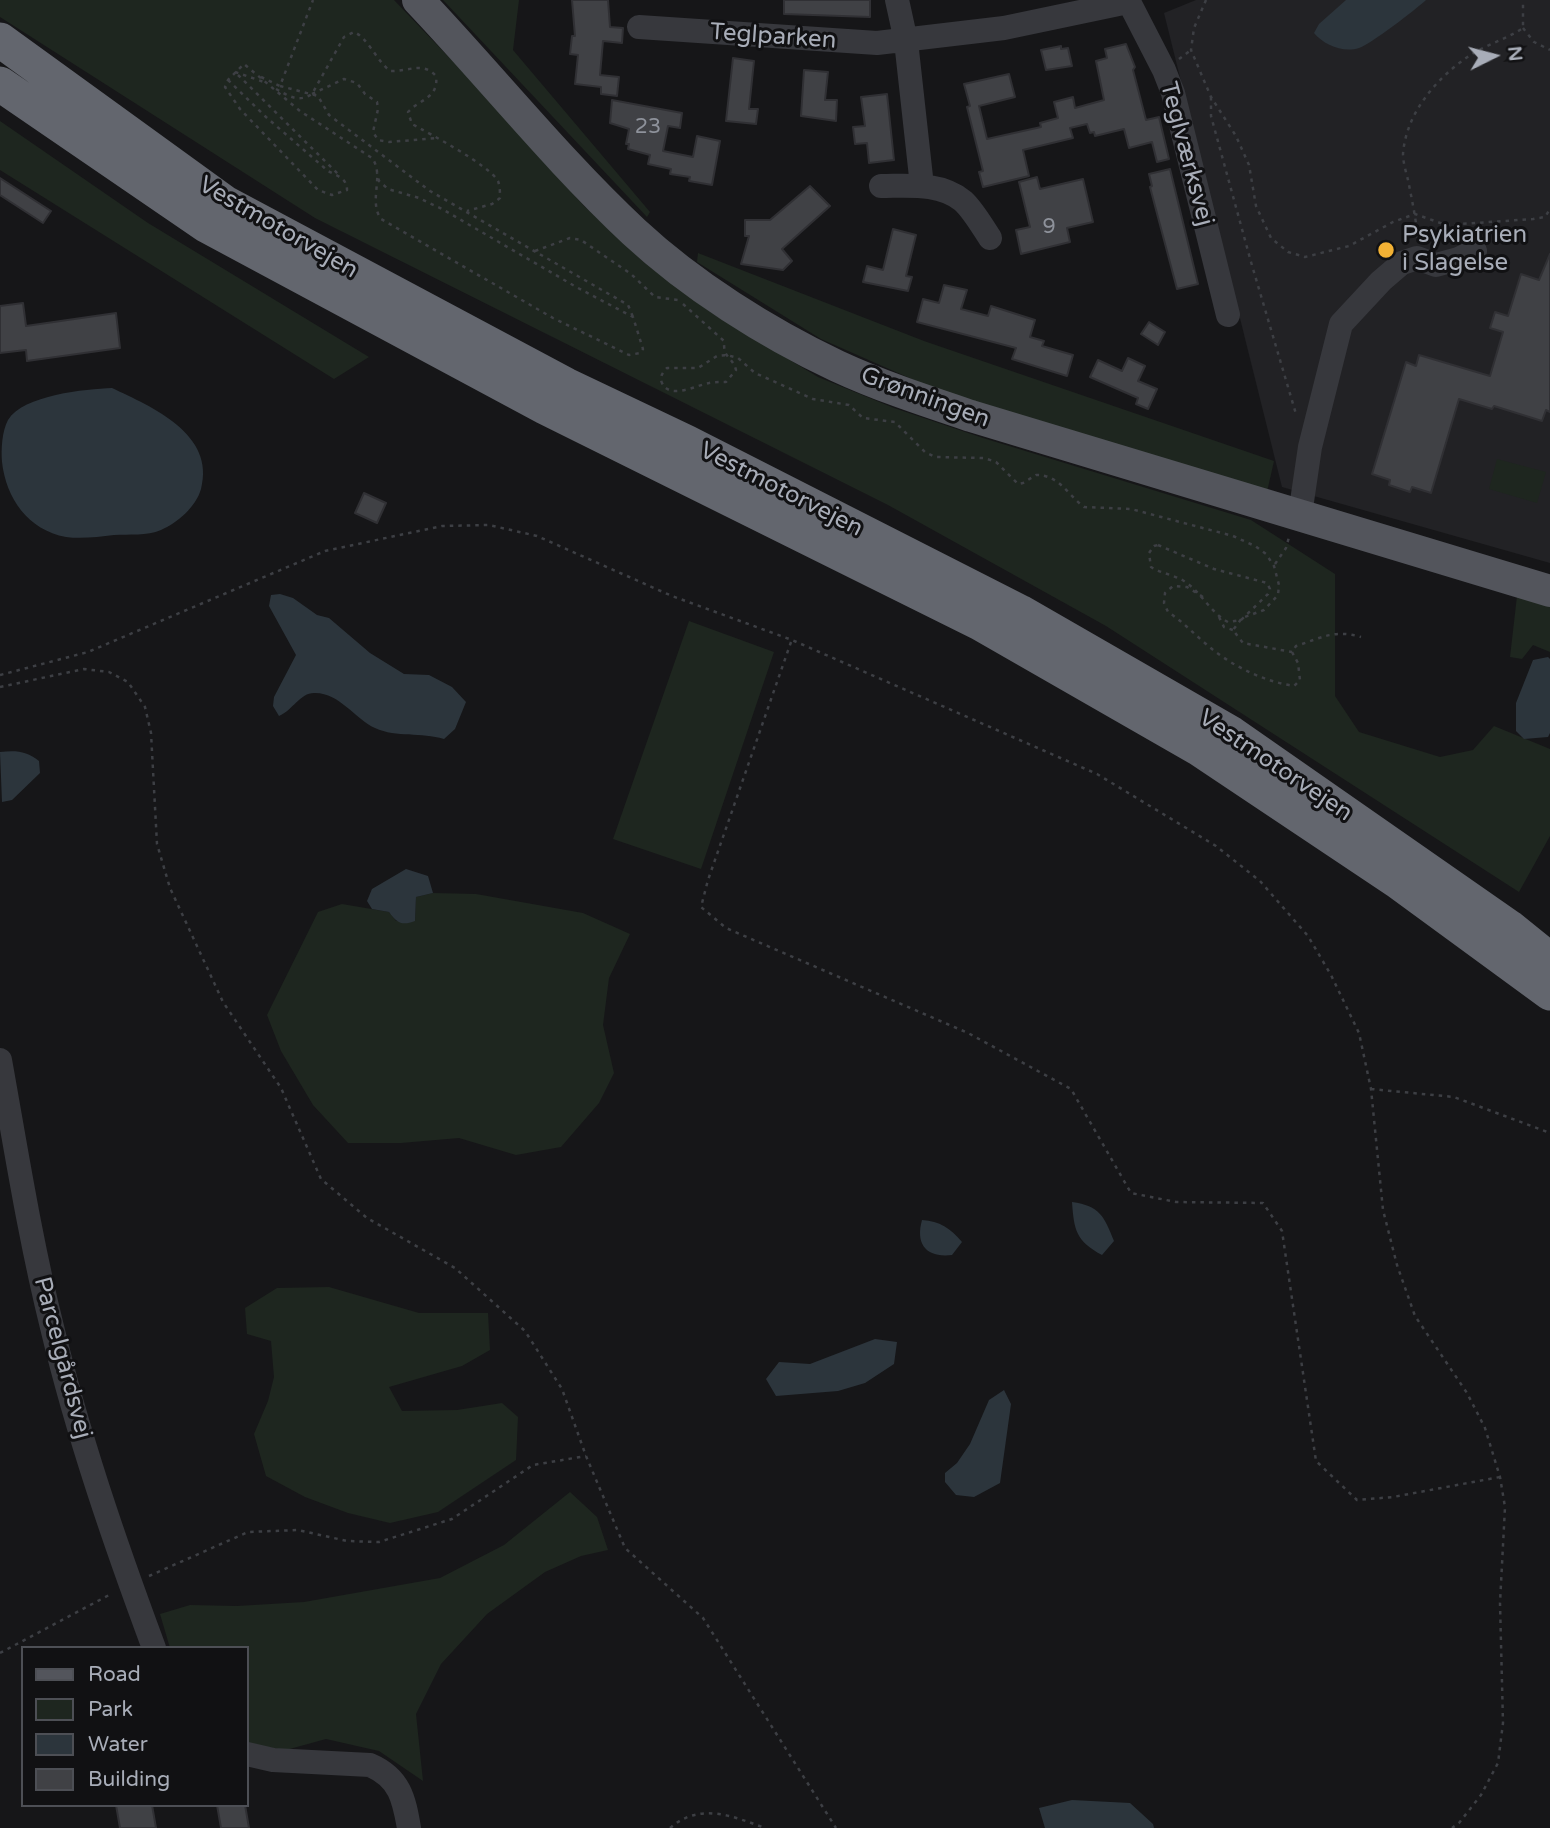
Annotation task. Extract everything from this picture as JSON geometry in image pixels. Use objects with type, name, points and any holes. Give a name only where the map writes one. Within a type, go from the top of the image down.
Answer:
[{"type":"highway","name":"Vestmotorvejen","points":[[0,40],[225,203],[566,386],[688,443],[1020,612],[1232,734],[1509,928],[1550,960]]},
{"type":"highway","name":"Vestmotorvejen","points":[[0,84],[206,225],[545,407],[980,623],[1198,748],[1397,881],[1550,993]]},
{"type":"highway","points":[[1509,928],[1535,930],[1550,942]]},
{"type":"main road","name":"Grønningen","points":[[418,0],[580,179],[636,234],[701,286],[772,331],[837,366],[911,396],[1550,591]]},
{"type":"street","points":[[897,0],[906,41],[922,186]]},
{"type":"street","name":"Teglparken","points":[[639,27],[837,42],[906,41],[1004,27],[1128,1]]},
{"type":"street","name":"Teglværksvej","points":[[1128,1],[1164,70],[1172,93],[1228,315]]},
{"type":"street","points":[[881,186],[922,186],[947,191],[964,202],[990,238]]},
{"type":"street","points":[[1300,515],[1311,447],[1341,324],[1381,281],[1402,263],[1417,258],[1437,265],[1475,251]]},
{"type":"street","name":"Parcelgårdsvej","points":[[0,1060],[34,1250],[52,1329],[80,1431],[153,1646]]},
{"type":"street","points":[[248,1754],[273,1760],[370,1765],[385,1771],[396,1784],[404,1802],[409,1828]]},
{"type":"path","points":[[280,86],[313,0]]},
{"type":"path","points":[[1206,0],[1194,28],[1191,50],[1210,97],[1236,136],[1249,165],[1256,206],[1271,238],[1288,252],[1305,257],[1349,246],[1393,222],[1415,214],[1446,225],[1545,217],[1550,220]]},
{"type":"path","points":[[1523,0],[1523,28],[1534,42],[1550,50]]},
{"type":"path","points":[[1420,259],[1415,214],[1403,156],[1414,113],[1443,77],[1465,58],[1523,28]]},
{"type":"path","points":[[312,94],[344,37],[349,33],[358,32],[390,71],[420,67],[429,69],[436,76],[436,89],[428,99],[411,108],[408,118],[412,124],[439,138],[489,172],[499,183],[500,198],[492,204],[467,211]]},
{"type":"path","points":[[236,72],[347,186],[347,190],[342,193],[332,195],[318,190],[240,110],[225,87],[228,80],[236,72],[244,64],[258,76],[267,83],[300,111],[372,158],[377,164],[375,205],[382,219],[516,297],[629,355],[640,353],[643,349],[628,305],[430,191],[329,115],[318,96],[280,86],[258,76]]},
{"type":"path","points":[[236,72],[267,83],[294,99],[306,98],[344,79],[353,81],[377,102],[373,132],[378,140],[389,142],[439,138]]},
{"type":"path","points":[[228,80],[328,171],[340,177]]},
{"type":"path","points":[[1210,97],[1211,116],[1297,416]]},
{"type":"path","points":[[377,173],[379,181],[388,189],[419,198],[442,209],[633,317]]},
{"type":"path","points":[[1545,217],[1550,209]]},
{"type":"path","points":[[535,250],[570,238],[581,240],[631,274],[655,297],[678,300],[724,341],[727,355],[736,370],[726,382],[709,382],[678,391],[667,388],[662,383],[663,372],[670,366],[698,368],[717,356],[727,355],[737,358],[755,373],[772,382],[813,399],[849,405],[863,418],[895,422],[925,452],[935,457],[984,458],[996,462],[1018,484],[1036,475],[1059,481],[1084,507],[1131,509],[1233,536],[1255,546],[1266,554],[1274,566],[1279,585],[1278,595],[1264,610],[1232,623],[1219,617]]},
{"type":"path","points":[[0,675],[88,652],[325,551],[442,526],[489,525],[537,536],[672,596],[792,640],[1097,774],[1216,846],[1260,881],[1308,936],[1331,975],[1359,1033],[1371,1089],[1383,1210],[1397,1265],[1415,1316],[1467,1393],[1485,1428],[1500,1477],[1505,1507],[1500,1603],[1503,1723],[1498,1763],[1481,1795],[1452,1828]]},
{"type":"path","points":[[1233,630],[1242,618],[1269,594],[1267,583],[1214,569],[1165,546],[1158,545],[1151,549],[1149,559],[1154,570],[1177,577],[1202,597],[1224,626],[1233,630],[1243,643],[1292,652]]},
{"type":"path","points":[[1274,566],[1286,548]]},
{"type":"path","points":[[1202,597],[1187,587],[1174,586],[1165,593],[1164,603],[1168,612],[1227,659],[1264,678],[1294,686],[1300,680],[1298,663],[1292,652]]},
{"type":"path","points":[[1292,652],[1296,646],[1337,633],[1345,632],[1362,637]]},
{"type":"path","points":[[792,640],[701,907],[726,928],[968,1033],[1071,1089],[1131,1193],[1176,1202],[1263,1203],[1282,1231],[1316,1461],[1357,1500],[1394,1497],[1500,1477]]},
{"type":"path","points":[[0,687],[25,684],[84,669],[108,672],[128,682],[145,707],[150,733],[157,844],[170,888],[223,1002],[281,1088],[321,1179],[368,1219],[455,1268],[525,1331],[562,1389],[586,1457],[625,1548],[704,1618],[836,1828]]},
{"type":"path","points":[[1371,1089],[1454,1097],[1550,1133]]},
{"type":"path","points":[[0,1653],[130,1584],[248,1532],[298,1530],[347,1541],[379,1542],[452,1519],[533,1465],[586,1457]]},
{"type":"path","points":[[670,1828],[682,1818],[704,1813],[732,1815],[765,1828]]},
{"type":"shaded area","name":"Psykiatrien i Slagelse","points":[[1196,0],[1550,0],[1550,563],[1282,487],[1164,13]]},
{"type":"green space","points":[[0,0],[394,0],[584,206],[645,263],[712,313],[818,377],[894,408],[983,438],[1251,520],[1335,574],[1335,696],[1359,732],[1440,757],[1473,750],[1494,726],[1550,749],[1550,836],[1519,892],[1106,626],[888,505],[315,218],[0,17]]},
{"type":"green space","points":[[443,0],[519,0],[513,50],[650,212],[647,217]]},
{"type":"green space","points":[[0,121],[148,223],[369,357],[334,379],[0,170]]},
{"type":"green space","points":[[698,253],[924,341],[1274,461],[1267,492],[939,391],[821,339],[697,262]]},
{"type":"green space","points":[[1497,459],[1546,472],[1537,503],[1489,489]]},
{"type":"green space","points":[[1517,596],[1550,605],[1550,652],[1533,645],[1522,659],[1510,657]]},
{"type":"green space","points":[[689,621],[774,652],[701,869],[613,839]]},
{"type":"green space","points":[[433,893],[476,894],[583,913],[630,934],[609,978],[603,1025],[614,1073],[599,1103],[561,1147],[516,1155],[459,1138],[401,1143],[348,1143],[313,1105],[281,1051],[267,1015],[318,912],[342,904],[389,912],[396,921],[415,921],[416,897]]},
{"type":"green space","points":[[329,1287],[419,1313],[488,1313],[490,1350],[462,1366],[389,1387],[402,1411],[457,1410],[502,1403],[518,1417],[516,1460],[438,1512],[390,1523],[348,1513],[305,1497],[266,1476],[254,1434],[268,1401],[274,1377],[271,1341],[247,1334],[245,1308],[277,1288]]},
{"type":"green space","points":[[570,1492],[597,1517],[608,1550],[581,1556],[545,1572],[487,1614],[441,1664],[416,1714],[423,1781],[379,1751],[326,1739],[286,1750],[248,1744],[248,1646],[169,1646],[160,1614],[190,1605],[237,1606],[304,1602],[440,1578],[504,1545]]},
{"type":"water","points":[[1346,0],[1426,0],[1359,48],[1340,49],[1314,33],[1319,24]]},
{"type":"water","points":[[112,388],[162,414],[190,438],[199,453],[203,470],[199,496],[179,519],[156,532],[84,538],[53,533],[30,520],[8,488],[2,457],[6,424],[16,411],[41,399],[72,392]]},
{"type":"water","points":[[280,594],[293,598],[317,615],[329,618],[370,653],[404,674],[429,675],[452,687],[466,702],[455,729],[444,739],[383,731],[368,724],[339,701],[314,693],[305,696],[279,716],[273,706],[274,697],[296,655],[269,606],[271,595]]},
{"type":"water","points":[[1548,657],[1550,733],[1548,737],[1524,739],[1516,731],[1516,703],[1533,660]]},
{"type":"water","points":[[16,751],[30,755],[39,761],[40,773],[12,800],[2,802],[0,752]]},
{"type":"water","points":[[406,869],[428,876],[433,893],[416,897],[415,921],[403,923],[397,921],[389,912],[372,909],[367,901],[372,889]]},
{"type":"water","points":[[1072,1202],[1089,1206],[1104,1219],[1114,1241],[1102,1255],[1087,1245],[1078,1234]]},
{"type":"water","points":[[922,1220],[944,1226],[962,1242],[952,1255],[936,1254],[925,1248],[920,1236]]},
{"type":"water","points":[[875,1339],[897,1342],[894,1364],[865,1383],[838,1391],[776,1396],[766,1379],[779,1362],[810,1364]]},
{"type":"water","points":[[1004,1390],[1011,1404],[1000,1483],[974,1497],[956,1495],[945,1482],[945,1473],[957,1463],[970,1444],[989,1400]]},
{"type":"water","points":[[1072,1800],[1130,1803],[1154,1828],[1045,1828],[1039,1808]]},
{"type":"building","points":[[572,0],[608,0],[610,27],[623,28],[622,43],[603,41],[600,75],[619,77],[617,96],[601,94],[601,87],[575,84],[578,55],[570,54],[572,36],[575,36]]},
{"type":"building","points":[[784,0],[870,0],[870,17],[784,14]]},
{"type":"building","points":[[1126,44],[1135,67],[1133,70],[1146,120],[1159,117],[1169,159],[1157,162],[1152,142],[1129,148],[1124,129],[1095,136],[1094,132],[1090,133],[1087,124],[1070,128],[1073,138],[1023,150],[1029,176],[983,187],[979,172],[983,171],[964,84],[1009,74],[1015,97],[979,106],[987,139],[1041,127],[1040,123],[1058,118],[1054,102],[1073,97],[1075,108],[1104,100],[1096,61],[1107,58],[1105,49]]},
{"type":"building","points":[[1061,46],[1061,49],[1068,48],[1072,66],[1046,70],[1041,50]]},
{"type":"building","points":[[733,58],[754,61],[749,109],[758,109],[756,124],[726,121]]},
{"type":"building","points":[[804,70],[828,72],[825,100],[837,100],[836,121],[801,116]]},
{"type":"building","points":[[887,94],[894,160],[869,163],[867,143],[855,144],[853,127],[865,126],[861,97]]},
{"type":"building","points":[[612,100],[682,113],[680,128],[668,126],[663,151],[693,157],[697,136],[720,141],[712,185],[689,181],[690,177],[670,174],[671,169],[648,164],[650,155],[628,149],[629,144],[626,144],[629,129],[610,123]]},
{"type":"building","points":[[1170,169],[1198,284],[1177,289],[1150,187],[1149,174]]},
{"type":"building","points":[[1037,177],[1040,189],[1083,179],[1093,222],[1067,228],[1070,242],[1021,254],[1016,230],[1030,227],[1019,182]]},
{"type":"building","points":[[0,178],[51,211],[43,223],[0,195]]},
{"type":"building","points":[[810,186],[830,206],[782,249],[792,261],[783,270],[741,264],[749,236],[745,236],[745,220],[770,220]]},
{"type":"building","points":[[893,229],[916,235],[906,276],[912,277],[908,291],[863,282],[867,266],[883,270]]},
{"type":"building","points":[[1550,254],[1550,412],[1546,410],[1542,421],[1494,406],[1492,409],[1459,399],[1431,493],[1412,487],[1410,492],[1389,485],[1390,480],[1372,474],[1406,362],[1416,366],[1419,355],[1490,376],[1503,332],[1490,328],[1495,312],[1508,316],[1521,274],[1539,280]]},
{"type":"building","points":[[944,285],[967,290],[961,309],[988,316],[991,306],[1035,320],[1030,337],[1044,341],[1042,346],[1073,355],[1067,376],[1012,359],[1016,348],[917,322],[923,299],[939,303]]},
{"type":"building","points":[[23,303],[26,326],[116,313],[120,348],[27,361],[26,350],[0,353],[0,306]]},
{"type":"building","points":[[1149,322],[1165,332],[1158,345],[1141,334]]},
{"type":"building","points":[[1128,358],[1145,366],[1138,381],[1157,389],[1148,409],[1136,404],[1138,398],[1090,377],[1098,360],[1122,371]]},
{"type":"building","points":[[364,493],[386,503],[377,523],[355,513]]},
{"type":"building","points":[[116,1807],[152,1807],[156,1828],[120,1828]]},
{"type":"building","points":[[217,1807],[245,1807],[249,1828],[221,1828]]},
{"type":"place","name":"Psykiatrien i Slagelse","points":[[1386,250]]}]
